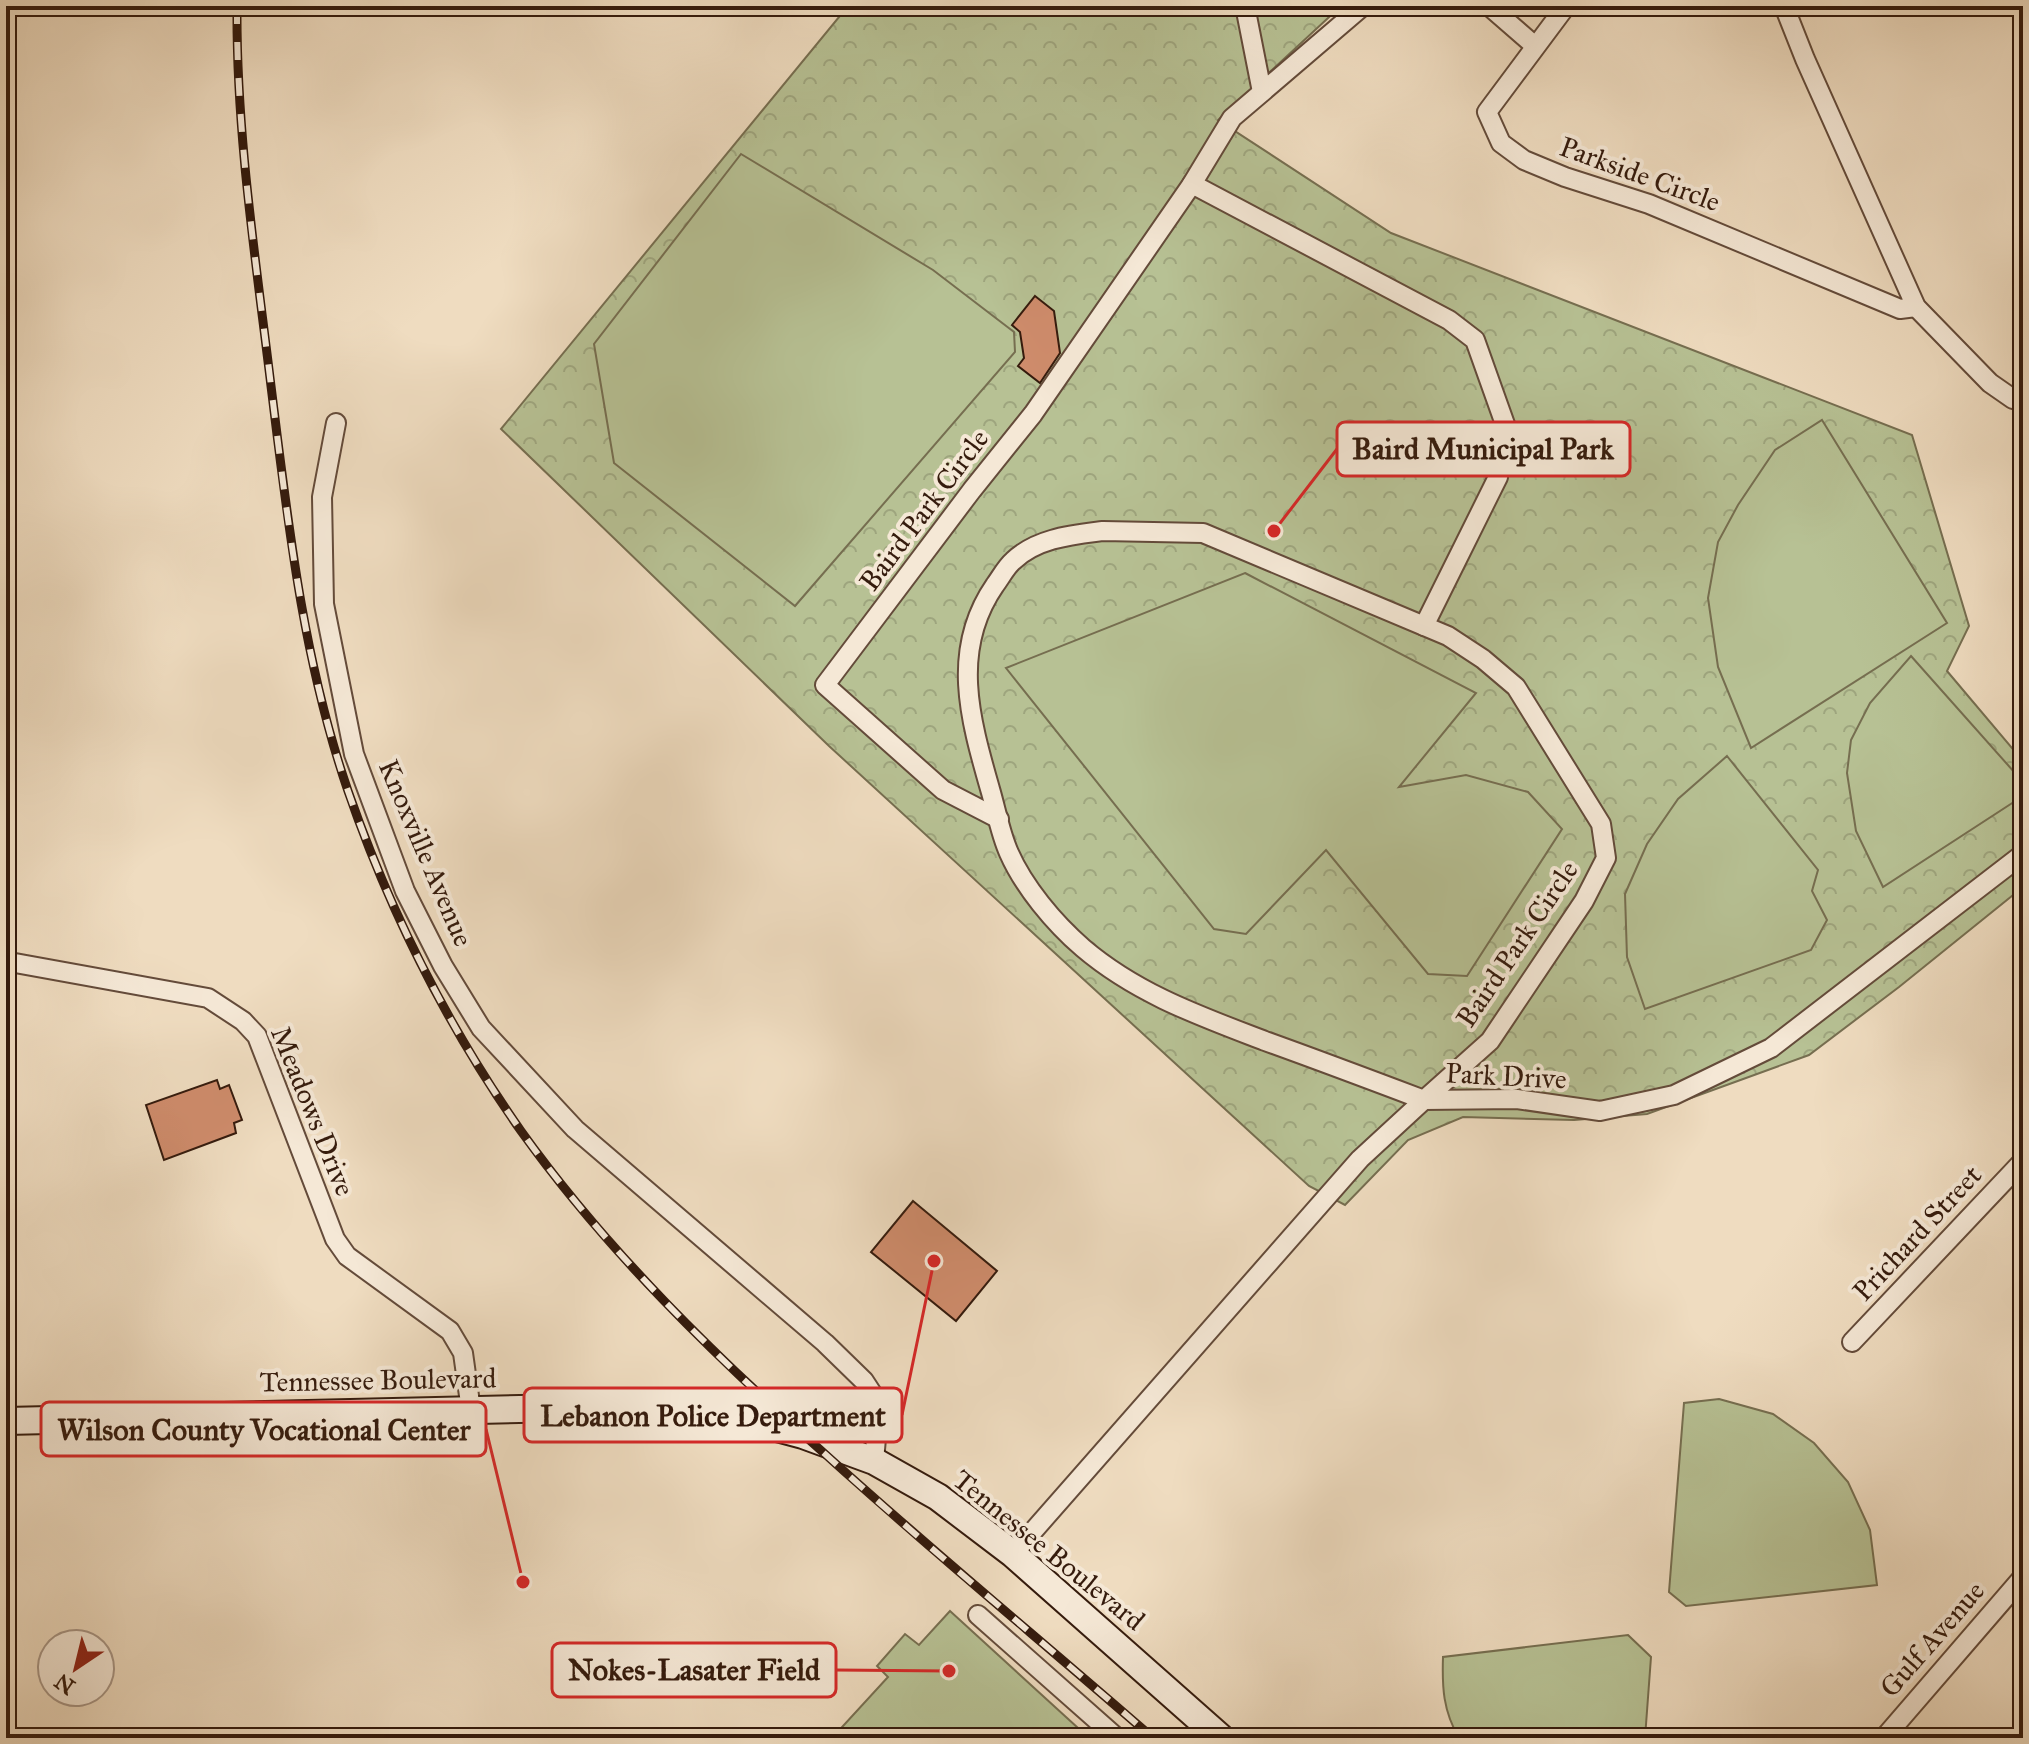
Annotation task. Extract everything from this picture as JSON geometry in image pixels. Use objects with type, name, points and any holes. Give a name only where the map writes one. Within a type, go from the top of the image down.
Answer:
[{"type":"street","points":[[1245,6],[1262,92]]},
{"type":"street","name":"Baird Park Circle","points":[[999,819],[943,790],[825,685],[1033,414],[1192,184],[1232,118],[1363,6]]},
{"type":"street","points":[[1489,6],[1535,46]]},
{"type":"street","name":"Parkside Circle","points":[[1566,6],[1487,112],[1501,143],[1524,160],[1565,177],[1649,204],[1900,309],[1916,307]]},
{"type":"street","points":[[1784,6],[1916,307],[1990,383],[2013,399],[2023,400]]},
{"type":"street","points":[[1192,184],[1449,320],[1475,340],[1506,427],[1498,477],[1424,626]]},
{"type":"street","name":"Knoxville Avenue","points":[[336,423],[322,497],[324,604],[354,754],[405,891],[443,966],[481,1028],[575,1129],[825,1343],[864,1381],[879,1404],[874,1461]]},
{"type":"street","name":"Baird Park Circle","points":[[1103,531],[1203,533],[1424,626],[1448,636],[1483,659],[1516,687],[1601,824],[1606,858],[1584,901],[1490,1041],[1424,1100],[1181,1010],[1127,982],[1081,946],[1037,899],[1009,853],[975,735],[968,695],[968,661],[974,622],[1012,561],[1041,543],[1103,531]]},
{"type":"street","name":"Park Drive","points":[[1013,1554],[1360,1159],[1424,1100],[1517,1099],[1600,1111],[1674,1095],[1771,1048],[2023,854]]},
{"type":"street","name":"Meadows Drive","points":[[6,964],[15,963],[208,998],[243,1021],[257,1036],[335,1239],[347,1256],[450,1331],[463,1353],[471,1410]]},
{"type":"street","name":"Prichard Street","points":[[1852,1342],[2023,1161]]},
{"type":"street","name":"Tennessee Boulevard","points":[[6,1421],[610,1407],[724,1414],[803,1435],[874,1461],[938,1497],[1013,1554],[1221,1738]]},
{"type":"street","name":"Gulf Avenue","points":[[1884,1738],[2023,1577]]},
{"type":"street","points":[[978,1615],[1117,1738]]},
{"type":"green space","points":[[848,6],[1341,6],[1218,120],[1391,233],[1912,435],[1969,626],[1947,671],[2023,761],[2023,887],[1809,1055],[1647,1114],[1574,1120],[1463,1117],[1408,1140],[1345,1205],[1309,1186],[829,746],[501,429]]},
{"type":"green space","points":[[741,154],[933,270],[1014,332],[1015,352],[795,606],[614,463],[594,344]]},
{"type":"green space","points":[[1822,420],[1947,623],[1751,748],[1718,667],[1708,598],[1718,542],[1738,505],[1775,450]]},
{"type":"green space","points":[[1245,573],[1476,693],[1399,787],[1466,775],[1528,792],[1562,829],[1467,976],[1428,974],[1326,850],[1246,934],[1214,929],[1006,668]]},
{"type":"green space","points":[[1911,656],[2023,782],[2023,796],[1883,887],[1856,831],[1847,773],[1851,740],[1870,703]]},
{"type":"green space","points":[[1727,756],[1818,870],[1812,891],[1827,920],[1811,950],[1645,1009],[1627,957],[1625,894],[1647,844],[1678,799]]},
{"type":"green space","points":[[1719,1399],[1773,1414],[1814,1443],[1848,1482],[1870,1530],[1877,1585],[1686,1606],[1669,1592],[1684,1403]]},
{"type":"green space","points":[[950,1611],[1089,1738],[832,1738],[888,1677],[877,1666],[905,1634],[919,1645]]},
{"type":"green space","points":[[1628,1635],[1651,1657],[1645,1738],[1459,1738],[1445,1699],[1443,1657]]},
{"type":"building","points":[[1035,296],[1054,311],[1060,353],[1040,383],[1018,366],[1024,358],[1020,332],[1012,325]]},
{"type":"building","points":[[217,1080],[220,1089],[229,1085],[242,1120],[234,1123],[236,1133],[164,1160],[146,1105]]},
{"type":"building","points":[[913,1201],[997,1271],[956,1321],[871,1252]]},
{"type":"railway","points":[[237,6],[240,101],[248,197],[284,489],[308,641],[332,742],[364,836],[402,924],[445,1010],[494,1091],[554,1175],[664,1301],[743,1379],[865,1490],[1153,1738]]},
{"type":"place","name":"Baird Municipal Park","points":[[1274,531]]},
{"type":"place","name":"Lebanon Police Department","points":[[934,1261]]},
{"type":"place","name":"Wilson County Vocational Center","points":[[523,1582]]},
{"type":"place","name":"Nokes-Lasater Field","points":[[949,1671]]}]
